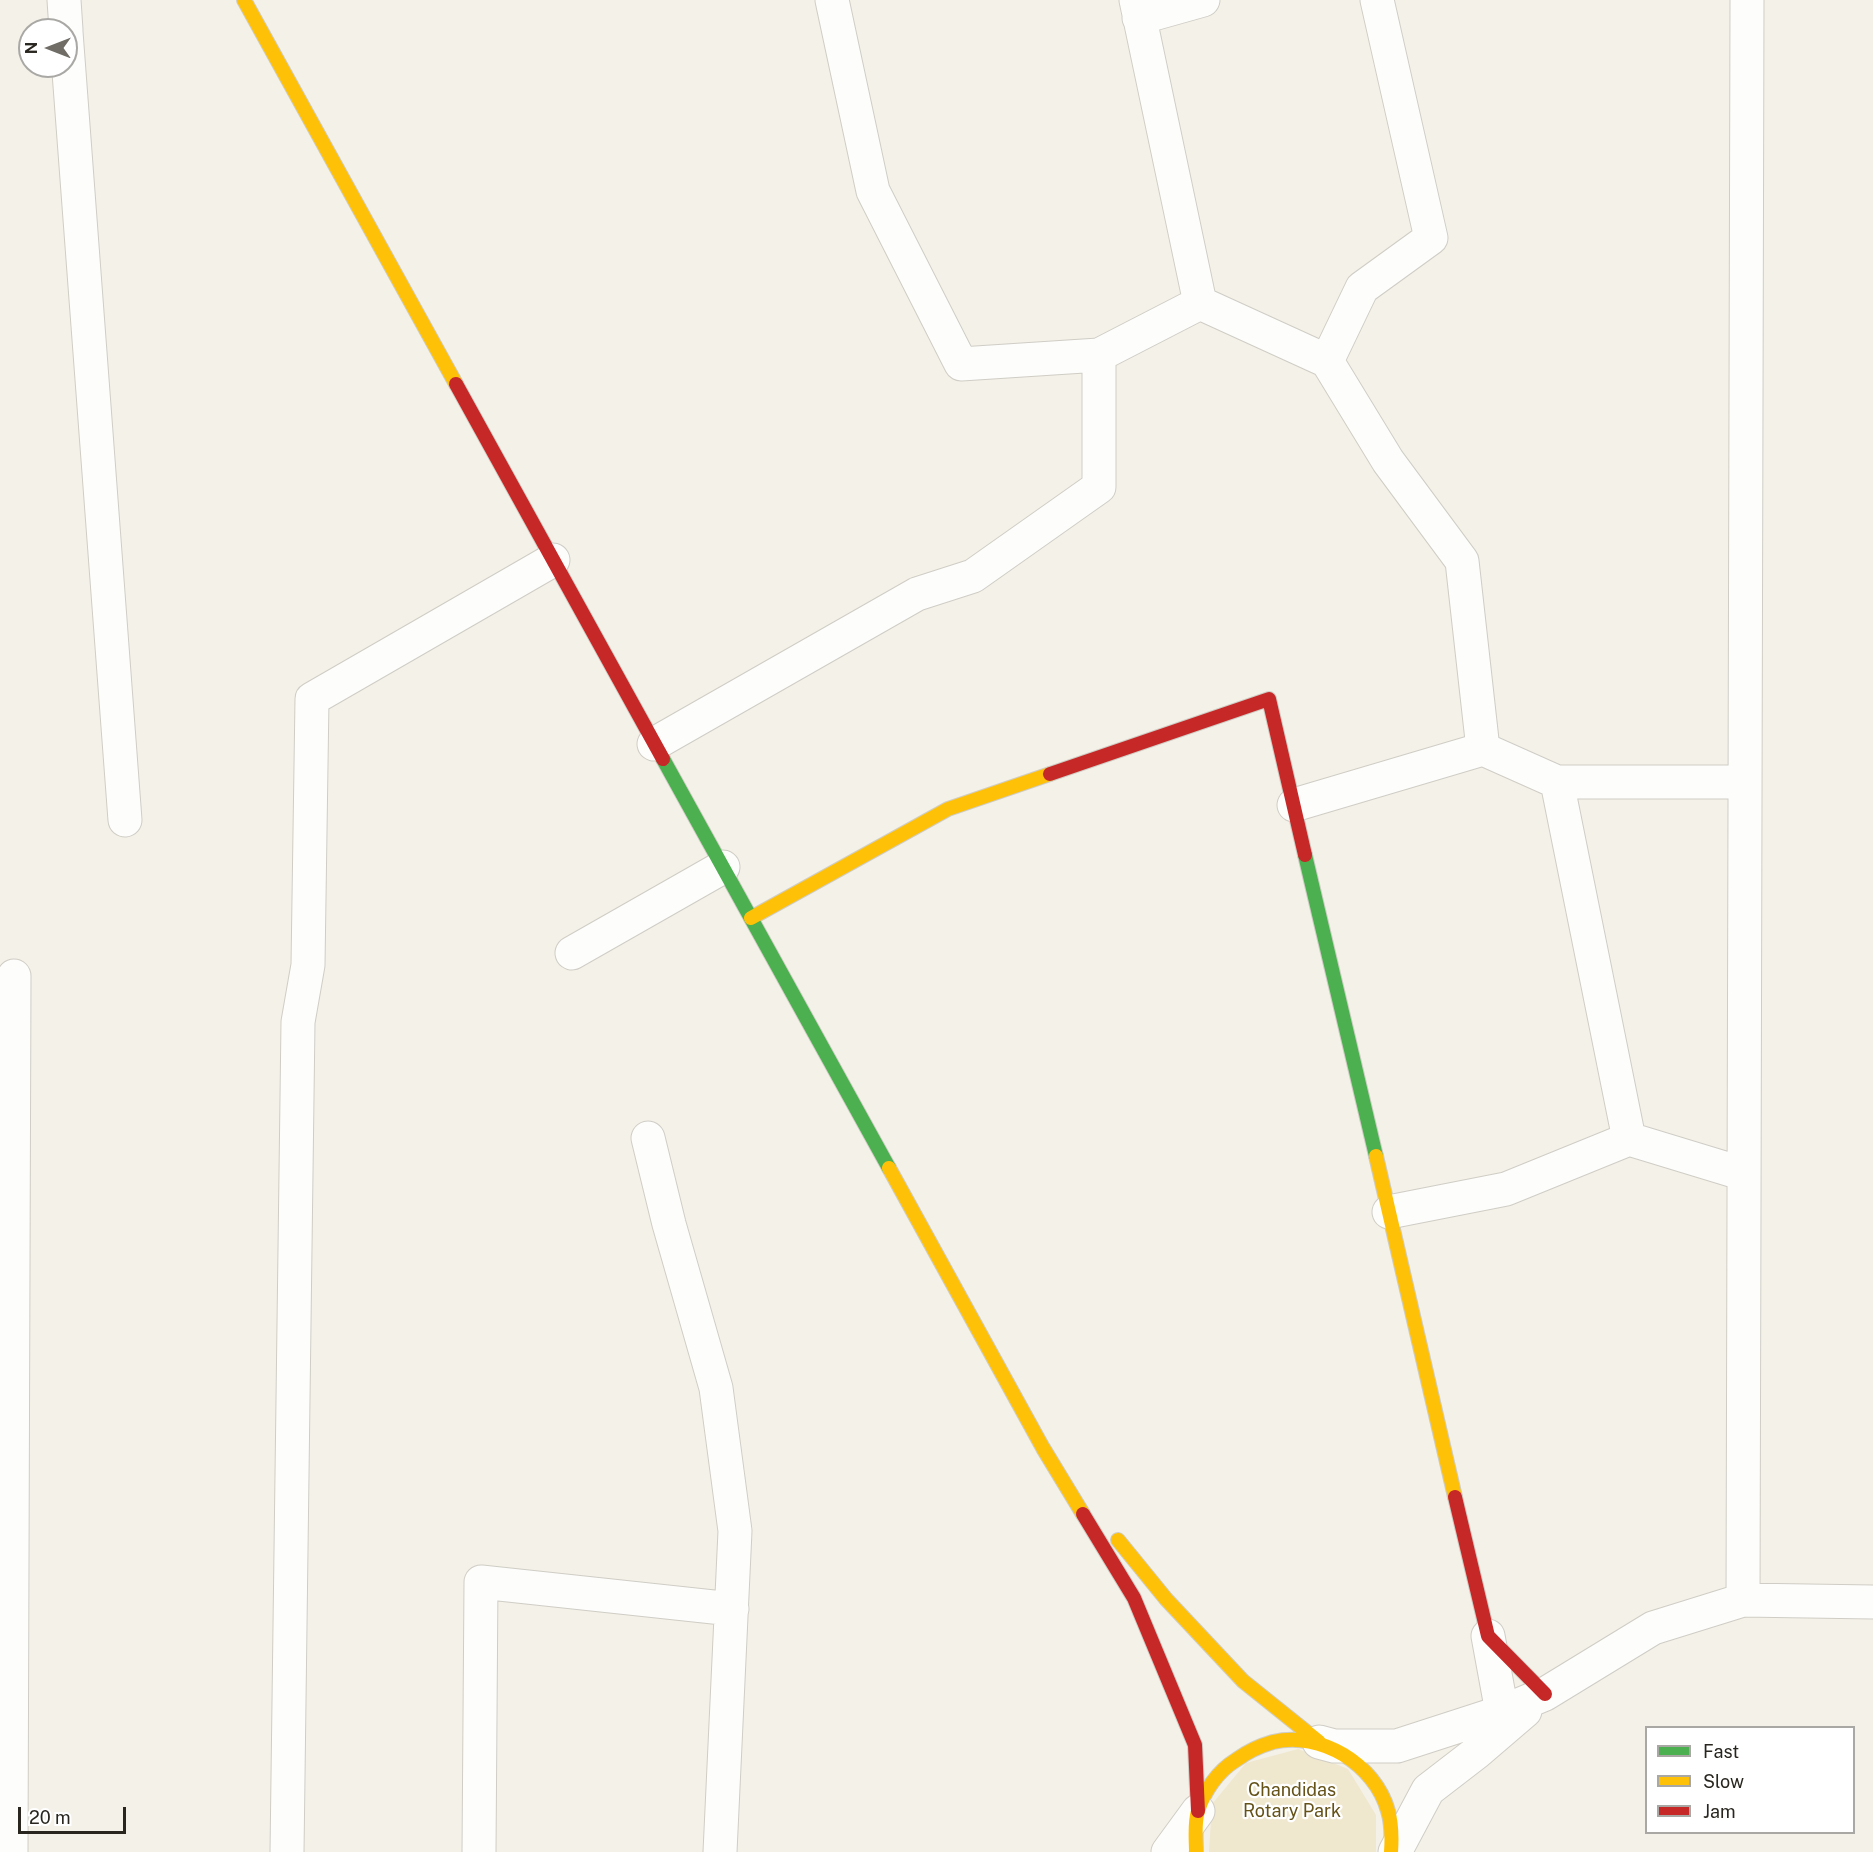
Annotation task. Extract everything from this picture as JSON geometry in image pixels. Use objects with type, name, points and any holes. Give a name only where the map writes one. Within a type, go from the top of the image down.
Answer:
[{"type":"street","points":[[64,0],[65,18]]},
{"type":"street","points":[[244,0],[1043,1448],[1134,1598],[1195,1745],[1198,1811],[1195,1832],[1196,1852]]},
{"type":"street","points":[[832,0],[873,191],[962,364],[1099,355],[1200,303]]},
{"type":"street","points":[[1200,303],[1138,9],[1203,0]]},
{"type":"street","points":[[1327,361],[1362,288],[1431,238],[1377,0]]},
{"type":"street","points":[[1743,1600],[1747,0]]},
{"type":"street","points":[[70,78],[125,820]]},
{"type":"street","points":[[1200,303],[1327,361],[1388,461],[1462,561],[1483,749]]},
{"type":"street","points":[[654,744],[917,594],[973,576],[1099,487],[1099,355]]},
{"type":"street","points":[[287,1852],[298,1022],[308,965],[312,699],[553,560]]},
{"type":"street","points":[[751,918],[948,809],[1269,699],[1488,1636],[1502,1712]]},
{"type":"street","points":[[1294,805],[1483,749],[1557,782],[1745,782]]},
{"type":"street","points":[[1557,782],[1629,1139]]},
{"type":"street","points":[[572,953],[723,867]]},
{"type":"street","points":[[11,1852],[14,976]]},
{"type":"street","points":[[648,1138],[669,1224],[716,1388],[735,1531],[720,1852]]},
{"type":"street","points":[[1389,1212],[1506,1189],[1629,1139],[1744,1174]]},
{"type":"street","points":[[1043,1448],[1166,1599],[1243,1681],[1319,1742],[1344,1753],[1362,1766],[1376,1783],[1388,1808],[1393,1852]]},
{"type":"street","points":[[479,1852],[481,1582],[732,1609]]},
{"type":"street","points":[[1168,1852],[1198,1811],[1220,1772],[1238,1757],[1257,1746],[1278,1740],[1301,1739],[1334,1746],[1397,1746],[1502,1712],[1545,1694],[1653,1628],[1743,1600],[1873,1602]]},
{"type":"street","points":[[1488,1636],[1545,1694]]},
{"type":"street","points":[[1393,1852],[1428,1790],[1476,1754],[1545,1694]]},
{"type":"green space","name":"Chandidas Rotary Park","points":[[1298,1749],[1348,1769],[1376,1815],[1376,1852],[1209,1852],[1212,1804],[1246,1763]]},
{"type":"traffic: fast","points":[[663,759],[889,1168]]},
{"type":"traffic: fast","points":[[1305,855],[1376,1156]]},
{"type":"traffic: slow","points":[[244,0],[456,384]]},
{"type":"traffic: slow","points":[[751,918],[948,809],[1050,774]]},
{"type":"traffic: slow","points":[[1376,1156],[1455,1497]]},
{"type":"traffic: slow","points":[[889,1168],[1043,1448],[1083,1514]]},
{"type":"traffic: slow","points":[[1118,1540],[1166,1599],[1243,1681],[1319,1742]]},
{"type":"traffic: slow","points":[[1196,1852],[1198,1811],[1204,1796],[1218,1776],[1244,1754],[1273,1742],[1291,1740],[1327,1747],[1344,1755],[1371,1779],[1388,1811],[1391,1852]]},
{"type":"traffic: jam","points":[[456,384],[663,759]]},
{"type":"traffic: jam","points":[[1050,774],[1269,699],[1305,855]]},
{"type":"traffic: jam","points":[[1455,1497],[1488,1636],[1545,1694]]},
{"type":"traffic: jam","points":[[1083,1514],[1134,1598],[1195,1745],[1198,1811]]}]
